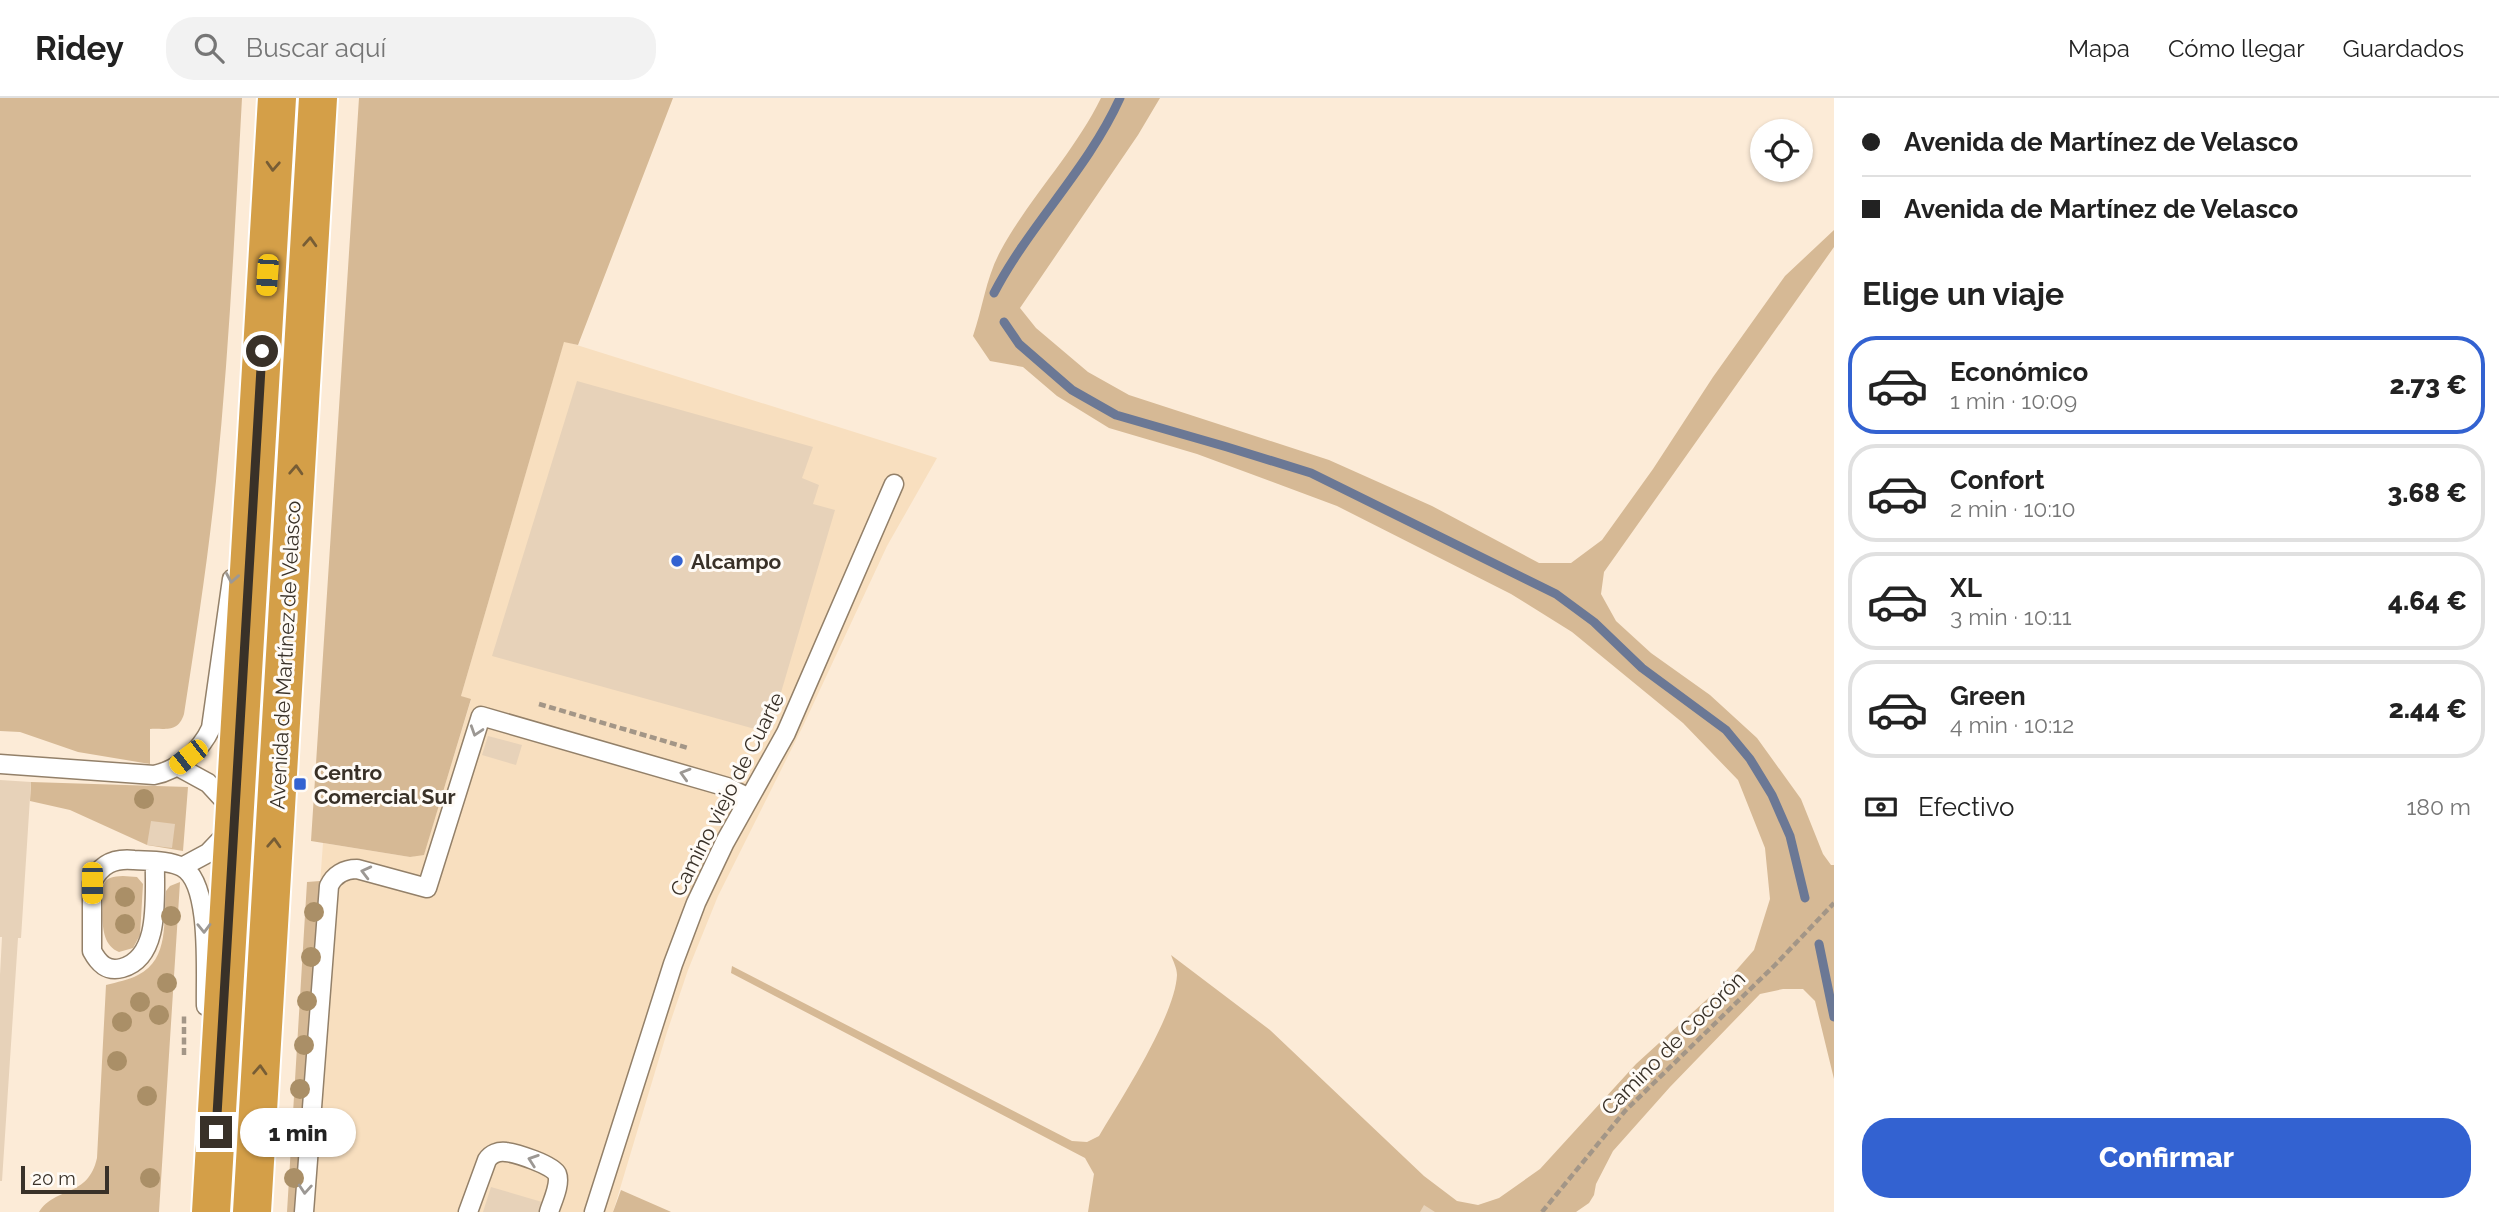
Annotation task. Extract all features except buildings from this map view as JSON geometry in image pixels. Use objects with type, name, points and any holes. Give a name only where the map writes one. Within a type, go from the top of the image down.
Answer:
[{"type":"highway","name":"Avenida de Martínez de Velasco","points":[[211,1212],[277,98]]},
{"type":"highway","name":"Avenida de Martínez de Velasco","points":[[252,1212],[318,98]]},
{"type":"lane","points":[[0,764],[154,775],[177,766],[205,741],[211,727],[225,618],[257,438]]},
{"type":"lane","name":"Camino viejo de Cuarte","points":[[594,1212],[640,1062],[684,933],[714,862],[786,733],[894,484]]},
{"type":"lane","points":[[304,1212],[328,886],[343,871],[357,869],[427,888],[481,716],[727,787],[748,798]]},
{"type":"lane","points":[[177,766],[208,783],[223,797],[235,819],[208,853],[182,867]]},
{"type":"lane","points":[[155,861],[152,937],[145,950],[128,966],[116,969],[106,968],[97,961],[92,951],[92,883],[96,873],[108,863],[120,858],[155,861],[182,867],[195,882],[204,904],[211,1212]]},
{"type":"lane","points":[[468,1212],[487,1160],[493,1154],[504,1151],[549,1166],[557,1174],[558,1180],[549,1212]]},
{"type":"path","points":[[539,704],[688,748]]},
{"type":"path","name":"Camino de Cocorón","points":[[1542,1212],[1625,1111],[1775,965],[1834,903]]},
{"type":"shaded area","points":[[0,98],[242,98],[225,386],[202,598],[184,714],[175,727],[150,729],[150,764],[78,752],[20,732],[0,731]]},
{"type":"shaded area","points":[[295,98],[301,98],[263,731],[256,731]]},
{"type":"shaded area","points":[[359,98],[673,98],[578,345],[564,342],[461,696],[471,699],[424,855],[410,857],[311,841]]},
{"type":"shaded area","points":[[1101,98],[1160,98],[1138,135],[1020,308],[1036,328],[1088,372],[1129,395],[1329,460],[1432,506],[1539,563],[1571,563],[1602,540],[1785,276],[1834,230],[1834,247],[1604,572],[1601,594],[1616,621],[1651,653],[1710,695],[1757,738],[1801,799],[1823,854],[1831,865],[1834,865],[1834,1079],[1815,1001],[1803,989],[1783,989],[1760,994],[1670,1087],[1613,1151],[1596,1184],[1594,1195],[1589,1203],[1576,1212],[1088,1212],[1094,1174],[1085,1158],[731,973],[732,966],[1072,1141],[1087,1142],[1099,1136],[1133,1080],[1167,1012],[1177,975],[1171,955],[1270,1030],[1424,1176],[1457,1201],[1478,1205],[1499,1198],[1540,1169],[1636,1064],[1726,982],[1754,950],[1770,899],[1765,848],[1738,780],[1683,723],[1572,632],[1511,594],[1337,506],[1197,454],[1109,428],[1057,396],[1023,367],[990,361],[973,336],[996,260],[1025,212],[1078,138]]},
{"type":"shaded area","points":[[564,341],[937,458],[887,546],[803,726],[718,896],[688,970],[667,1032],[613,1212],[296,1212],[323,843],[410,857],[424,854],[471,700],[461,696]]},
{"type":"shaded area","points":[[31,782],[188,787],[183,851],[147,845],[70,810],[30,801]]},
{"type":"shaded area","points":[[137,877],[143,884],[140,935],[133,948],[119,952],[107,941],[104,933],[103,886],[108,879]]},
{"type":"shaded area","points":[[320,881],[296,1212],[287,1212],[307,882]]},
{"type":"shaded area","points":[[180,882],[159,1212],[39,1212],[54,1198],[87,1180],[93,1171],[97,1158],[106,985],[138,975],[155,959],[163,938],[166,891]]},
{"type":"shaded area","points":[[244,939],[251,939],[234,1212],[228,1212]]},
{"type":"shaded area","points":[[621,1190],[669,1211],[671,1212],[613,1212]]},
{"type":"waterway","points":[[994,293],[1024,243],[1092,149],[1120,98]]},
{"type":"waterway","points":[[1004,322],[1019,344],[1072,390],[1116,415],[1311,473],[1556,594],[1594,622],[1642,668],[1726,730],[1750,759],[1772,795],[1790,836],[1805,898]]},
{"type":"waterway","points":[[1819,944],[1834,1017]]},
{"type":"place","name":"Alcampo","points":[[677,561]]},
{"type":"place","name":"Centro Comercial Sur","points":[[300,784]]},
{"type":"route","points":[[216,1132],[262,351]]}]
